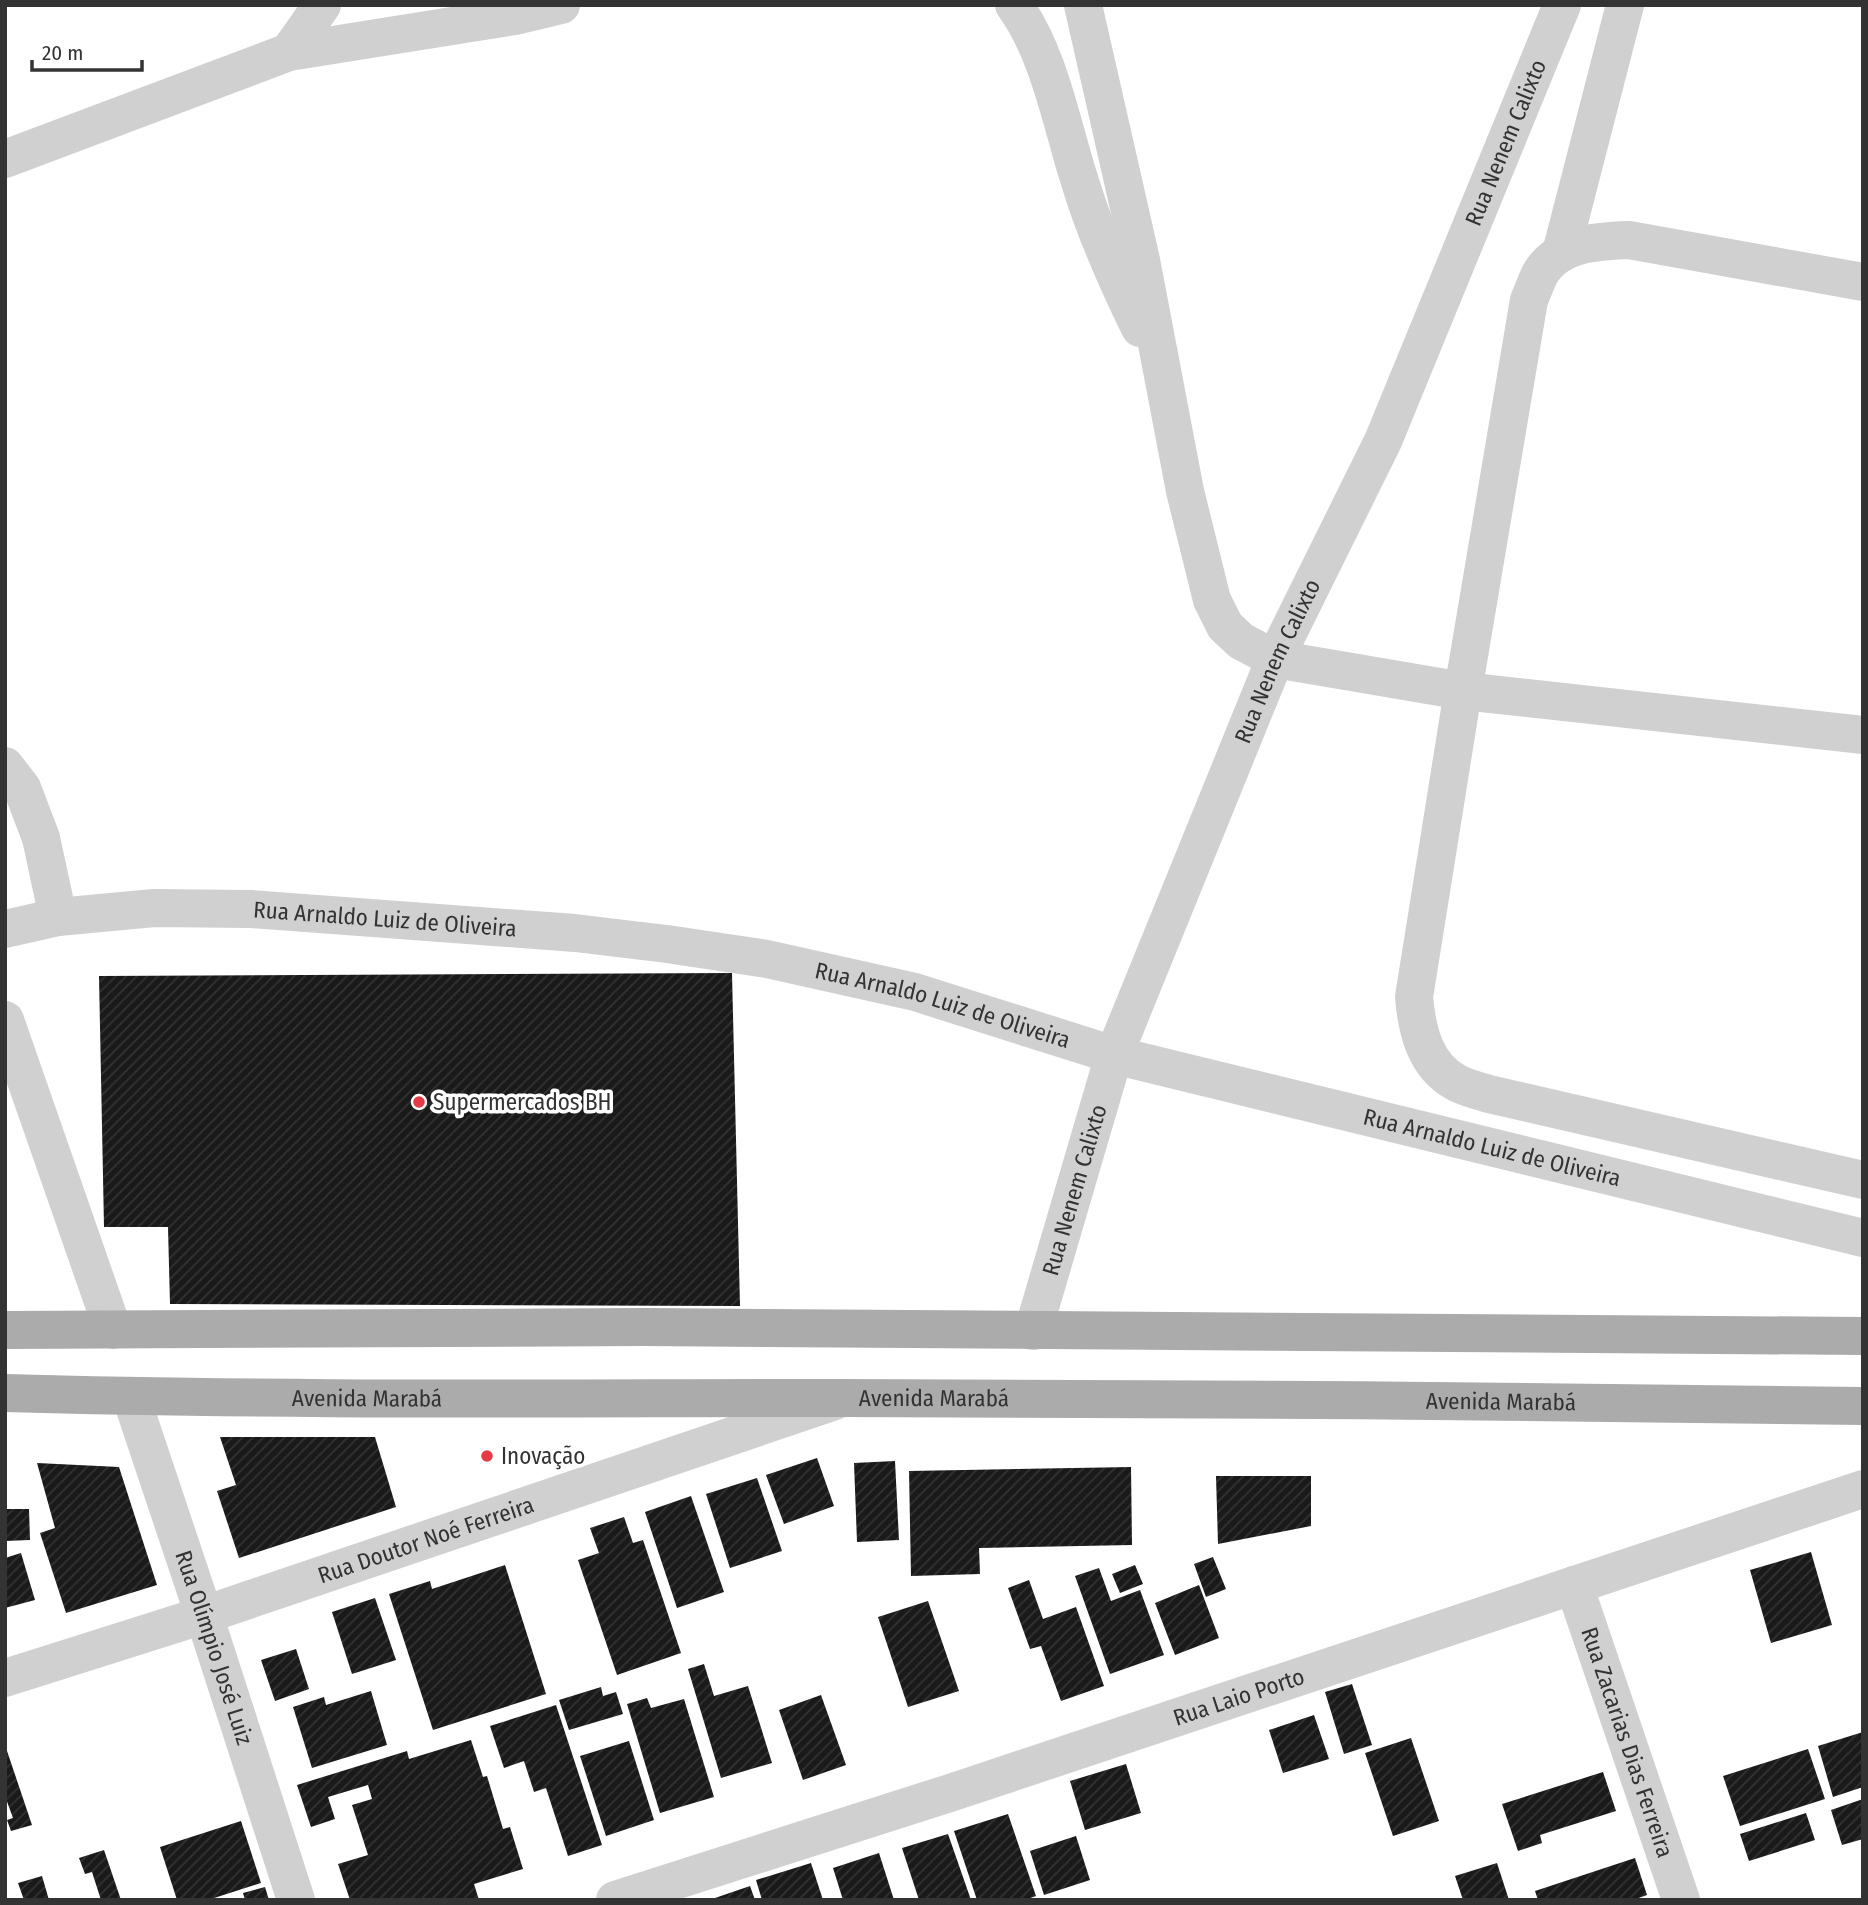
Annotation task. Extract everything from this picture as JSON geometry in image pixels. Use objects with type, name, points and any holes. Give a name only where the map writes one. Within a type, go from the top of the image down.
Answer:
[{"type":"main road","points":[[5,1330],[643,1327],[1863,1336]]},
{"type":"main road","name":"Avenida Marabá","points":[[5,1393],[131,1397],[844,1398],[1863,1406]]},
{"type":"street","points":[[289,52],[322,5]]},
{"type":"street","points":[[5,159],[289,52],[515,16],[561,5]]},
{"type":"street","points":[[1014,5],[1029,26],[1045,66],[1102,246],[1161,372]]},
{"type":"street","points":[[1083,5],[1141,260],[1185,491],[1212,600],[1225,625],[1241,641],[1275,659],[1462,691],[1863,735]]},
{"type":"street","name":"Rua Nenem Calixto","points":[[1033,1331],[1114,1055],[1275,659],[1383,441],[1562,5]]},
{"type":"street","points":[[1561,253],[1625,5]]},
{"type":"street","points":[[1863,282],[1629,240],[1592,242],[1561,253],[1541,272],[1529,300],[1462,691],[1415,997],[1416,1021],[1424,1047],[1439,1069],[1457,1083],[1489,1094],[1863,1180]]},
{"type":"street","points":[[5,766],[22,788],[41,838],[58,917]]},
{"type":"street","name":"Rua Arnaldo Luiz de Oliveira","points":[[5,929],[58,917],[154,908],[250,909],[575,933],[767,959],[915,992],[1114,1055],[1863,1238]]},
{"type":"street","points":[[5,1020],[113,1330]]},
{"type":"street","name":"Rua Olímpio José Luiz","points":[[131,1397],[296,1900]]},
{"type":"street","name":"Rua Doutor Noé Ferreira","points":[[5,1678],[204,1615],[844,1398]]},
{"type":"street","name":"Rua Laio Porto","points":[[615,1900],[937,1797],[1863,1489]]},
{"type":"street","name":"Rua Zacarias Dias Ferreira","points":[[1574,1586],[1681,1900]]},
{"type":"building","name":"Supermercados BH","points":[[732,973],[740,1306],[170,1304],[168,1227],[104,1227],[99,976]]},
{"type":"building","points":[[220,1437],[375,1437],[396,1507],[239,1558],[217,1491],[236,1485]]},
{"type":"building","points":[[817,1458],[834,1506],[784,1524],[766,1475]]},
{"type":"building","points":[[895,1461],[899,1540],[857,1542],[854,1463]]},
{"type":"building","points":[[37,1463],[119,1467],[157,1585],[66,1613],[40,1533],[55,1528]]},
{"type":"building","points":[[1131,1467],[1132,1545],[979,1548],[980,1574],[911,1576],[909,1471]]},
{"type":"building","points":[[1216,1476],[1311,1476],[1311,1526],[1218,1544]]},
{"type":"building","points":[[757,1478],[782,1551],[730,1568],[706,1494]]},
{"type":"building","points":[[691,1496],[724,1592],[677,1608],[645,1512]]},
{"type":"building","points":[[5,1509],[29,1509],[30,1540],[5,1541]]},
{"type":"building","points":[[624,1517],[633,1543],[643,1540],[681,1653],[617,1675],[578,1560],[599,1553],[590,1528]]},
{"type":"building","points":[[1811,1552],[1832,1625],[1771,1643],[1750,1570]]},
{"type":"building","points":[[21,1553],[35,1600],[5,1608],[5,1558]]},
{"type":"building","points":[[1213,1557],[1226,1589],[1206,1597],[1194,1564]]},
{"type":"building","points":[[505,1565],[546,1694],[433,1730],[389,1594],[430,1581],[432,1589]]},
{"type":"building","points":[[1135,1565],[1143,1584],[1120,1593],[1112,1574]]},
{"type":"building","points":[[1099,1568],[1111,1601],[1140,1590],[1164,1655],[1110,1674],[1075,1576]]},
{"type":"building","points":[[1029,1580],[1043,1619],[1076,1607],[1104,1686],[1061,1701],[1041,1646],[1030,1649],[1008,1588]]},
{"type":"building","points":[[1199,1585],[1219,1638],[1175,1655],[1155,1603]]},
{"type":"building","points":[[375,1598],[396,1660],[352,1674],[332,1612]]},
{"type":"building","points":[[928,1601],[959,1691],[908,1707],[878,1617]]},
{"type":"building","points":[[296,1649],[309,1689],[275,1701],[261,1660]]},
{"type":"building","points":[[704,1664],[714,1696],[748,1686],[772,1763],[721,1778],[688,1669]]},
{"type":"building","points":[[1352,1684],[1372,1745],[1344,1754],[1325,1692]]},
{"type":"building","points":[[601,1687],[603,1696],[616,1692],[623,1714],[569,1730],[559,1700]]},
{"type":"building","points":[[371,1691],[387,1745],[312,1768],[293,1707],[324,1697],[326,1705]]},
{"type":"building","points":[[821,1695],[846,1765],[803,1780],[779,1710]]},
{"type":"building","points":[[647,1698],[651,1708],[684,1699],[714,1797],[660,1813],[627,1704]]},
{"type":"building","points":[[556,1705],[602,1845],[568,1856],[546,1788],[534,1792],[524,1761],[504,1768],[490,1726]]},
{"type":"building","points":[[1314,1715],[1329,1759],[1283,1773],[1269,1730]]},
{"type":"building","points":[[1863,1732],[1863,1787],[1833,1797],[1818,1746]]},
{"type":"building","points":[[1411,1738],[1439,1821],[1393,1836],[1365,1753]]},
{"type":"building","points":[[471,1740],[483,1777],[487,1776],[503,1829],[510,1827],[523,1869],[474,1884],[479,1900],[350,1900],[338,1864],[368,1855],[352,1805],[372,1799],[368,1785],[328,1797],[335,1819],[311,1827],[297,1785],[407,1751],[409,1759]]},
{"type":"building","points":[[629,1741],[654,1820],[606,1836],[580,1756]]},
{"type":"building","points":[[5,1745],[32,1825],[11,1831],[7,1820],[13,1818],[5,1796]]},
{"type":"building","points":[[1808,1749],[1825,1799],[1740,1826],[1723,1776]]},
{"type":"building","points":[[1126,1764],[1141,1813],[1085,1830],[1070,1781]]},
{"type":"building","points":[[1603,1772],[1616,1811],[1540,1835],[1542,1843],[1518,1851],[1502,1804]]},
{"type":"building","points":[[1863,1799],[1863,1839],[1842,1845],[1831,1810]]},
{"type":"building","points":[[1806,1813],[1815,1840],[1749,1861],[1740,1834]]},
{"type":"building","points":[[1008,1814],[1036,1896],[1025,1900],[977,1900],[954,1831]]},
{"type":"building","points":[[241,1821],[261,1883],[208,1900],[177,1900],[160,1847]]},
{"type":"building","points":[[948,1834],[971,1900],[919,1900],[902,1848]]},
{"type":"building","points":[[1076,1836],[1090,1880],[1044,1895],[1030,1851]]},
{"type":"building","points":[[104,1850],[121,1900],[101,1900],[92,1872],[85,1874],[79,1858]]},
{"type":"building","points":[[879,1853],[894,1900],[843,1900],[833,1868]]},
{"type":"building","points":[[1635,1858],[1647,1895],[1633,1900],[1538,1900],[1535,1891]]},
{"type":"building","points":[[811,1863],[823,1900],[762,1900],[756,1880]]},
{"type":"building","points":[[1497,1863],[1509,1900],[1463,1900],[1455,1876]]},
{"type":"building","points":[[42,1876],[49,1900],[24,1900],[18,1883]]},
{"type":"building","points":[[750,1886],[755,1900],[712,1900],[712,1899]]},
{"type":"building","points":[[265,1887],[269,1900],[245,1900],[243,1893]]},
{"type":"place","name":"Supermercados BH","points":[[419,1102]]},
{"type":"place","name":"Inovação","points":[[487,1456]]}]
